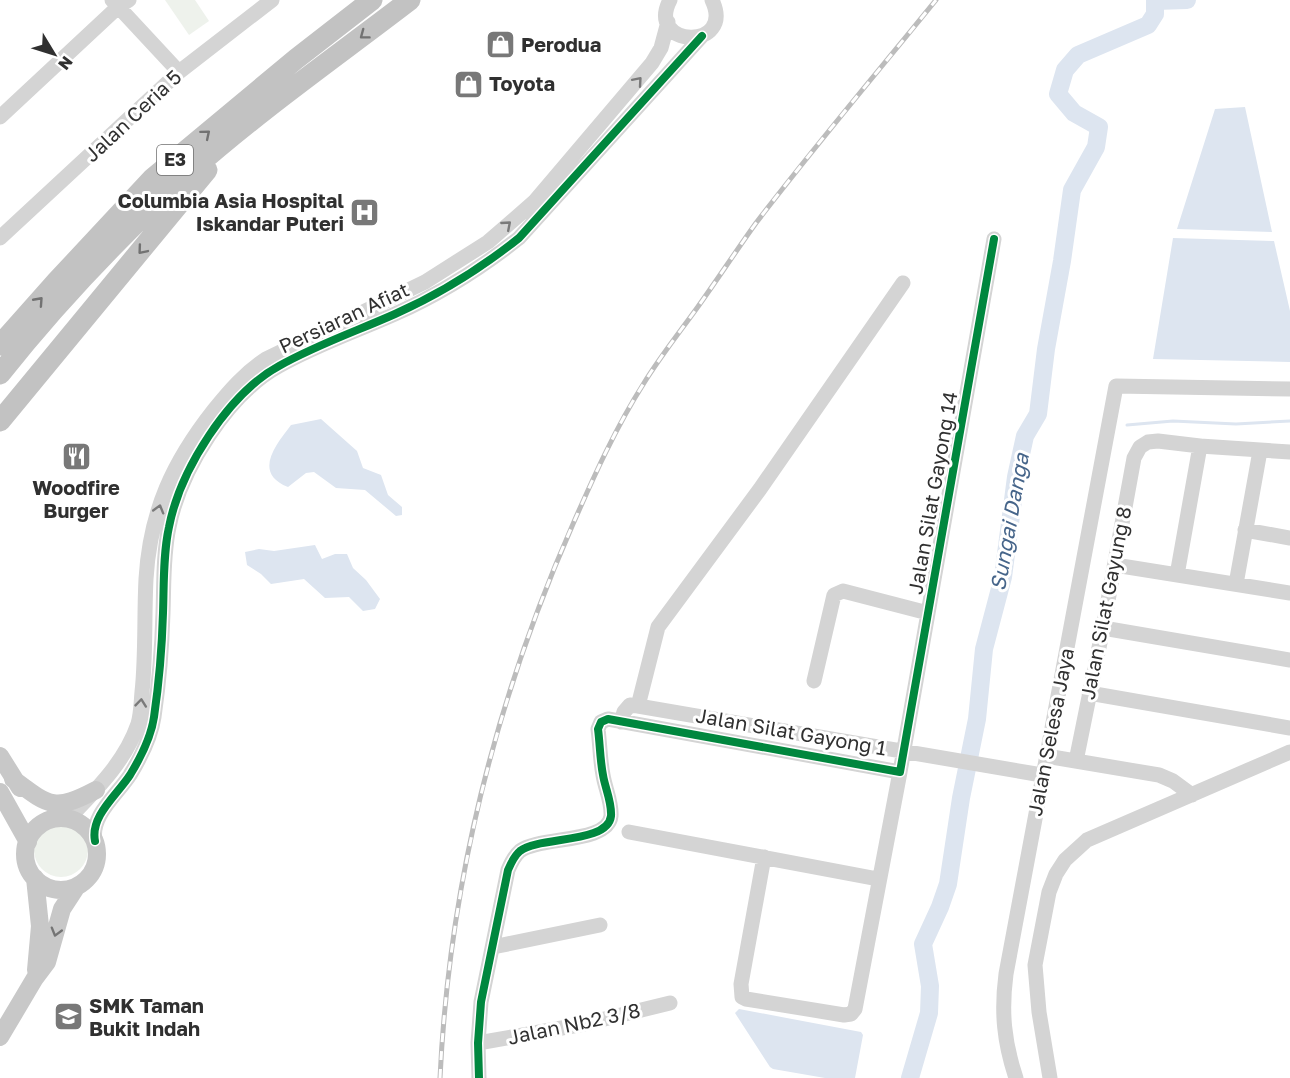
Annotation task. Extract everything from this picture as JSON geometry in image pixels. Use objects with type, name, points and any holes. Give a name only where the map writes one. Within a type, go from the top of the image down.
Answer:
[{"type":"highway","name":"E3","points":[[0,345],[153,178],[296,59],[372,0]]},
{"type":"highway","name":"E3","points":[[0,374],[55,309],[106,255],[192,171],[231,138],[410,0]]},
{"type":"highway","points":[[0,422],[180,206],[231,138]]},
{"type":"main road","points":[[0,756],[13,779],[34,806],[43,813],[80,823],[89,830],[95,841],[96,862],[92,872],[77,886],[62,909],[47,962],[0,1037]]},
{"type":"main road","points":[[13,779],[38,798],[51,804],[74,802],[96,790]]},
{"type":"main road","points":[[0,792],[28,842]]},
{"type":"main road","points":[[35,978],[40,926],[35,878],[26,861],[28,842],[39,825],[63,818]]},
{"type":"main road","points":[[35,878],[55,889],[77,886]]},
{"type":"street","name":"Jalan Ceria 5","points":[[0,238],[179,72],[272,0]]},
{"type":"street","name":"Persiaran Afiat","points":[[375,314],[390,299],[425,282],[488,242],[534,202],[652,63],[661,48],[668,22],[666,14],[670,0]]},
{"type":"street","name":"Persiaran Afiat","points":[[95,841],[93,831],[100,815],[128,778],[141,756],[138,721],[143,682],[146,578],[152,531],[163,494],[185,450],[201,426],[266,359],[292,345],[375,314],[396,314],[454,285],[488,263],[519,238],[713,25],[716,9],[712,0]]},
{"type":"street","points":[[0,117],[120,2],[179,72]]},
{"type":"street","points":[[668,22],[678,35],[694,38],[702,36]]},
{"type":"street","name":"Jalan Silat Gayong 14","points":[[764,857],[740,991],[742,997],[833,1014],[851,1014],[855,1009],[900,772],[912,753],[928,613],[994,239]]},
{"type":"street","points":[[621,722],[626,708],[630,705],[638,706],[658,627],[760,489],[903,283]]},
{"type":"street","points":[[390,299],[396,314]]},
{"type":"street","name":"Jalan Selesa Jaya","points":[[1016,1078],[1007,1052],[1003,999],[1042,775],[1116,386],[1290,389]]},
{"type":"street","name":"Jalan Silat Gayung 8","points":[[1076,761],[1134,458],[1140,447],[1148,442],[1200,446]]},
{"type":"street","points":[[1177,575],[1200,446],[1290,452]]},
{"type":"street","points":[[1236,584],[1260,451]]},
{"type":"street","points":[[1245,530],[1290,538]]},
{"type":"street","points":[[1114,565],[1290,593]]},
{"type":"street","points":[[814,681],[834,595],[843,591],[928,613]]},
{"type":"street","points":[[1103,628],[1290,660]]},
{"type":"street","points":[[1089,693],[1290,728]]},
{"type":"street","name":"Jalan Silat Gayong 1","points":[[638,706],[1042,775]]},
{"type":"street","points":[[479,1078],[478,1043],[481,1002],[508,870],[512,861],[520,851],[530,846],[577,838],[605,829],[608,825],[611,816],[598,729],[601,722],[608,719],[900,772]]},
{"type":"street","name":"Persiaran Afiat","points":[[63,818],[96,790],[129,744],[141,736]]},
{"type":"street","points":[[1050,1078],[1039,1012],[1035,965],[1049,892],[1065,860],[1087,840],[1290,752]]},
{"type":"street","points":[[1046,756],[1159,775],[1173,781],[1192,795]]},
{"type":"street","points":[[629,832],[878,879]]},
{"type":"street","points":[[493,947],[600,925]]},
{"type":"street","name":"Jalan Nb2 3/8","points":[[478,1043],[584,1024],[670,1003]]},
{"type":"shaded area","points":[[165,0],[195,0],[209,21],[189,35]]},
{"type":"shaded area","points":[[1245,107],[1272,232],[1177,229],[1215,109]]},
{"type":"shaded area","points":[[1173,238],[1274,241],[1290,311],[1290,362],[1153,359]]},
{"type":"shaded area","points":[[321,419],[357,451],[363,468],[381,475],[388,495],[402,507],[402,515],[396,516],[365,490],[336,488],[314,472],[306,473],[288,487],[277,481],[271,474],[270,459],[291,425]]},
{"type":"shaded area","points":[[315,545],[322,559],[335,554],[347,554],[353,568],[366,580],[380,599],[375,609],[363,611],[349,597],[325,598],[304,579],[271,584],[247,565],[245,552],[259,549],[274,551]]},
{"type":"shaded area","points":[[56,823],[66,823],[76,827],[84,835],[88,850],[84,865],[76,873],[66,877],[56,877],[46,873],[38,865],[34,855],[34,845],[38,835],[46,827]]},
{"type":"shaded area","points":[[739,1009],[861,1032],[863,1035],[855,1078],[825,1078],[773,1069],[735,1013]]},
{"type":"waterway","name":"Sungai Danga","points":[[910,1078],[929,1013],[930,986],[923,944],[948,884],[961,798],[977,719],[984,649],[1003,577],[1016,477],[1025,436],[1038,414],[1046,349],[1072,190],[1096,147],[1099,127],[1074,113],[1058,94],[1065,70],[1078,55],[1148,25],[1155,14],[1155,1],[1187,0]]},
{"type":"waterway","points":[[1127,425],[1173,421],[1236,424],[1290,421]]},
{"type":"railway","points":[[440,1078],[445,1007],[454,935],[481,795],[499,726],[521,658],[546,590],[589,488],[615,434],[644,383],[756,223],[936,0]]},
{"type":"cycle path","points":[[95,841],[100,814],[130,775],[151,732],[160,665],[165,559],[169,527],[175,505],[195,458],[225,414],[242,395],[279,366],[307,351],[428,298],[490,260],[519,238],[702,36]]},
{"type":"cycle path","points":[[479,1078],[478,1043],[481,1002],[508,870],[518,853],[529,846],[586,835],[607,825],[611,811],[601,764],[598,729],[601,722],[608,719],[900,772],[994,239]]},
{"type":"place","name":"Perodua","points":[[500,45]]},
{"type":"place","name":"Toyota","points":[[468,84]]},
{"type":"place","name":"Columbia Asia Hospital Iskandar Puteri","points":[[365,212]]},
{"type":"place","name":"Woodfire Burger","points":[[76,457]]},
{"type":"place","name":"SMK Taman Bukit Indah","points":[[68,1017]]}]
